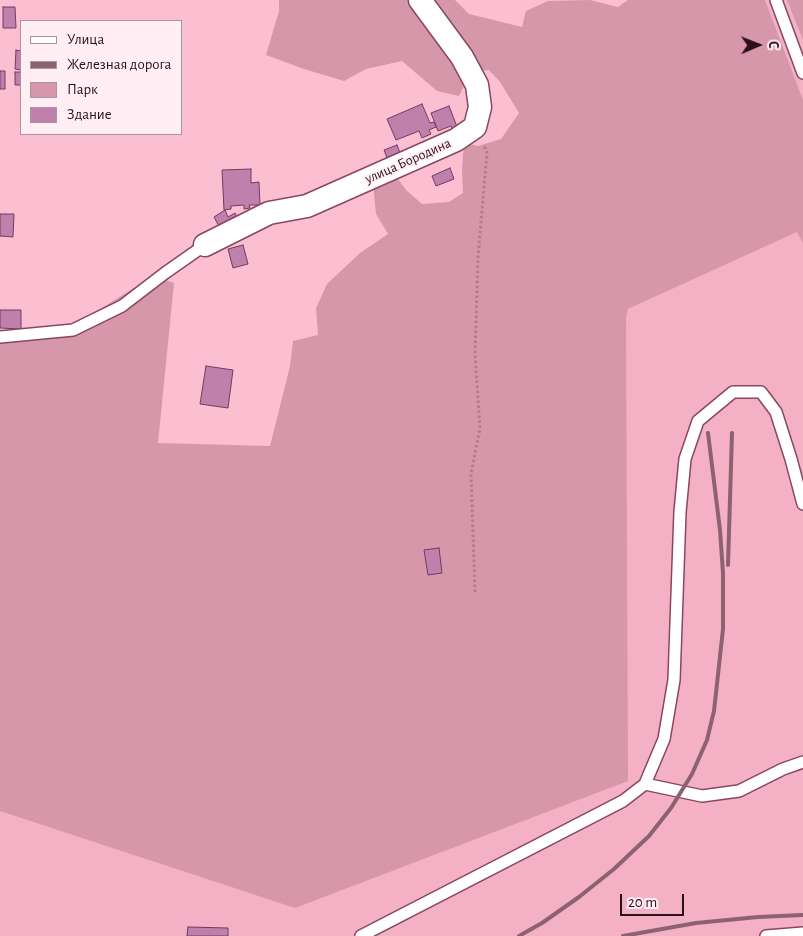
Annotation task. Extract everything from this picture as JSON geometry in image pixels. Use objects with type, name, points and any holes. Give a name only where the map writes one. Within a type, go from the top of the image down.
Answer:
[{"type":"street","points":[[420,0],[462,57],[477,85],[480,107],[476,127]]},
{"type":"street","name":"улица Бородина","points":[[205,245],[268,213],[307,206],[324,199],[456,140],[476,127]]},
{"type":"lane","points":[[776,0],[803,72]]},
{"type":"lane","points":[[0,336],[72,330],[122,306],[205,245]]},
{"type":"lane","points":[[361,936],[623,801],[645,784],[664,739],[674,680],[680,512],[685,459],[698,421],[733,392],[761,392],[776,412],[803,504]]},
{"type":"lane","points":[[645,784],[702,796],[739,791],[783,769],[803,762]]},
{"type":"lane","points":[[766,936],[803,933]]},
{"type":"path","points":[[475,592],[471,474],[480,428],[475,354],[478,257],[487,152],[476,127]]},
{"type":"shaded area","points":[[687,0],[803,0],[803,936],[0,936],[0,810],[626,318],[628,309],[794,233],[717,69]]},
{"type":"green space","points":[[279,0],[455,0],[469,14],[522,27],[526,11],[548,1],[590,0],[618,7],[628,0],[765,0],[803,100],[803,243],[797,232],[628,309],[626,318],[628,781],[295,908],[0,811],[0,332],[36,330],[76,324],[153,276],[174,283],[158,443],[270,446],[290,366],[293,341],[318,335],[316,308],[327,284],[360,253],[388,234],[376,214],[373,184],[395,175],[406,190],[422,204],[449,202],[463,193],[464,143],[478,146],[501,139],[519,113],[500,82],[489,70],[471,72],[459,96],[437,91],[402,61],[366,69],[344,81],[266,55],[279,11]]},
{"type":"green space","points":[[787,0],[803,0],[803,40]]},
{"type":"building","points":[[3,7],[15,7],[16,28],[3,28]]},
{"type":"building","points":[[16,50],[20,51],[20,70],[15,69]]},
{"type":"building","points":[[0,71],[5,71],[5,89],[0,89]]},
{"type":"building","points":[[15,72],[20,72],[20,85],[15,85]]},
{"type":"building","points":[[422,104],[430,123],[434,122],[436,127],[429,130],[431,134],[422,138],[419,131],[396,140],[387,119]]},
{"type":"building","points":[[449,106],[459,132],[454,133],[451,126],[438,131],[431,113]]},
{"type":"building","points":[[397,145],[402,158],[389,163],[384,150]]},
{"type":"building","points":[[450,168],[454,179],[436,186],[432,176]]},
{"type":"building","points":[[251,169],[251,183],[259,182],[260,205],[249,205],[250,208],[244,209],[244,205],[231,206],[231,209],[224,210],[222,170]]},
{"type":"building","points":[[225,210],[228,217],[235,213],[239,221],[220,228],[214,217]]},
{"type":"building","points":[[0,214],[14,214],[13,237],[0,236]]},
{"type":"building","points":[[243,245],[248,264],[233,268],[228,249]]},
{"type":"building","points":[[0,310],[21,310],[21,329],[0,328]]},
{"type":"building","points":[[206,366],[233,370],[228,408],[200,404]]},
{"type":"building","points":[[439,548],[442,573],[428,575],[424,550]]},
{"type":"building","points":[[188,927],[228,928],[228,936],[187,936]]},
{"type":"railway","points":[[519,936],[542,923],[579,897],[614,869],[649,836],[671,808],[692,774],[707,740],[714,711],[723,629],[723,573],[720,530],[708,433]]},
{"type":"railway","points":[[728,565],[732,433]]},
{"type":"railway","points":[[623,936],[696,923],[803,915]]}]
